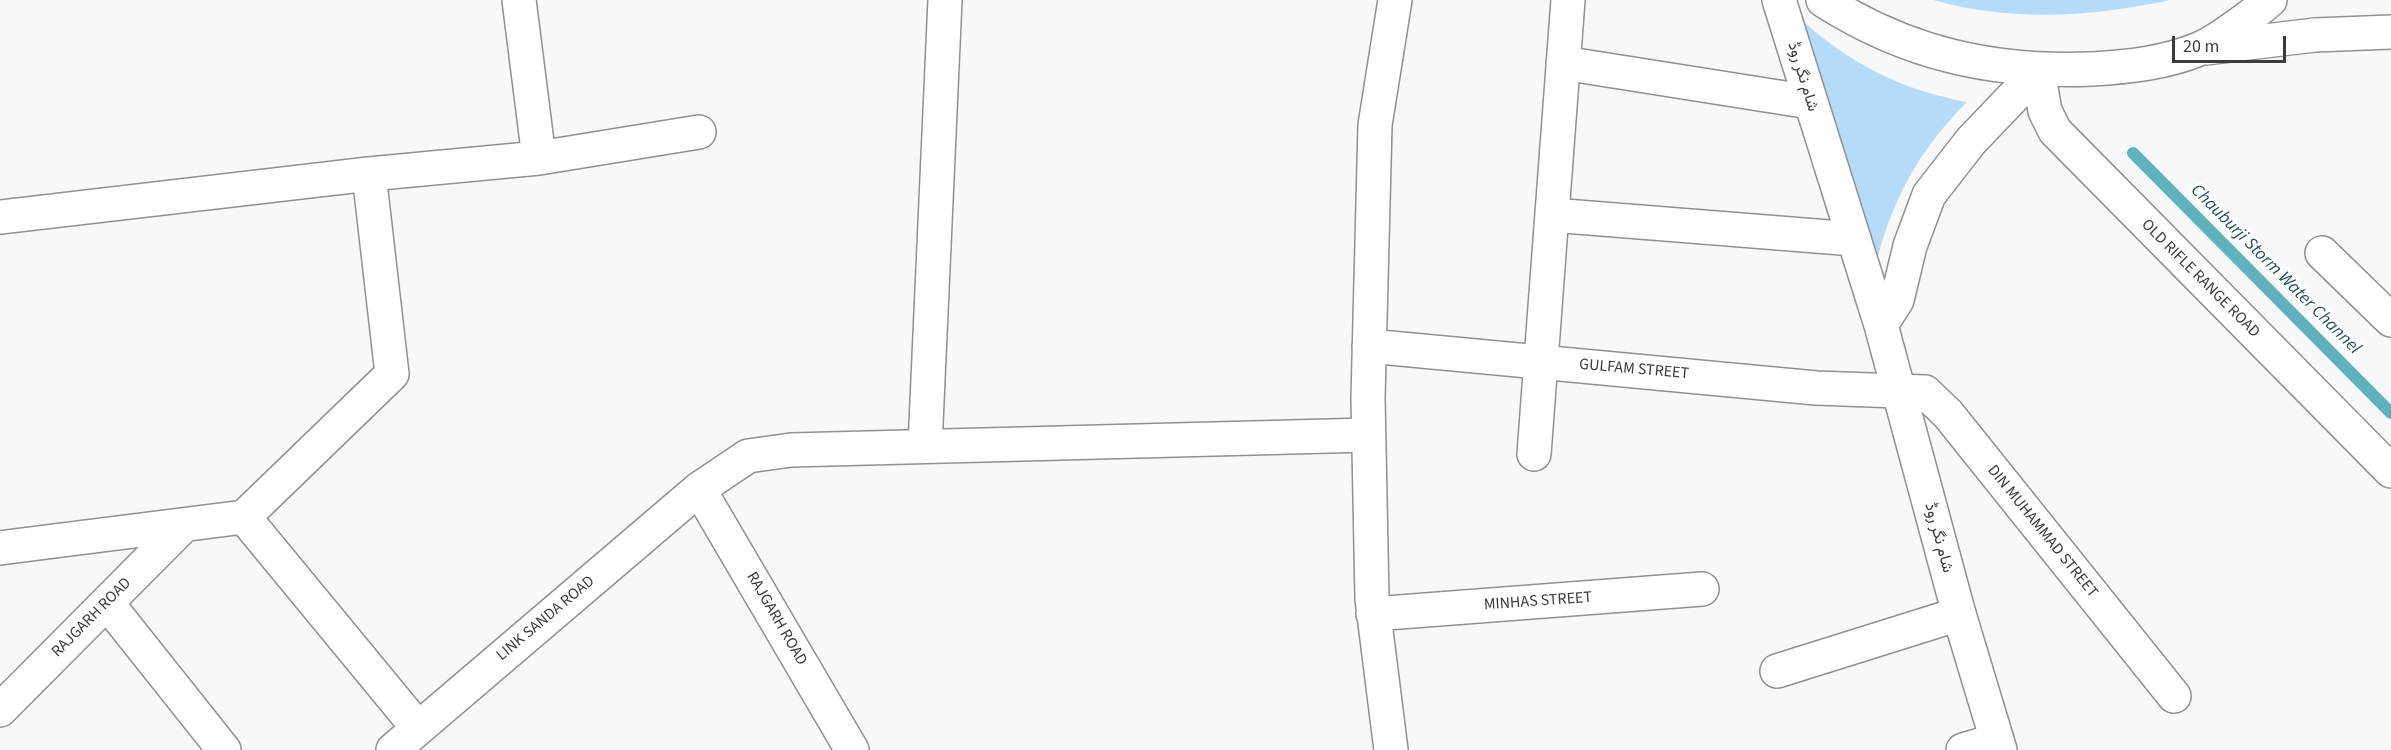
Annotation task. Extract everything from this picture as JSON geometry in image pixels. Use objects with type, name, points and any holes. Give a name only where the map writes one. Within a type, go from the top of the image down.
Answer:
[{"type":"street","points":[[519,0],[539,158]]},
{"type":"street","points":[[925,446],[945,0]]},
{"type":"street","points":[[1391,750],[1373,614],[1368,435],[1375,125],[1395,0]]},
{"type":"street","points":[[1534,454],[1568,0]]},
{"type":"street","name":"شام نگر روڈ","points":[[1779,0],[1881,325],[1959,614],[1999,745]]},
{"type":"street","points":[[1823,0],[1883,34],[1920,48],[1962,60],[2038,70],[2118,68],[2165,60],[2201,48],[2315,35],[2391,32]]},
{"type":"street","points":[[2201,48],[2270,0]]},
{"type":"street","points":[[1563,63],[1810,102]]},
{"type":"street","points":[[1881,325],[1897,300],[1910,246],[1929,195],[1971,141],[2038,70]]},
{"type":"street","name":"OLD RIFLE RANGE ROAD","points":[[2038,70],[2045,111],[2062,139],[2391,471]]},
{"type":"street","points":[[0,217],[369,174],[539,158],[699,132]]},
{"type":"street","points":[[0,548],[244,517],[392,374],[369,174]]},
{"type":"street","points":[[1552,215],[1854,239]]},
{"type":"street","points":[[2322,254],[2391,320]]},
{"type":"street","name":"GULFAM STREET","points":[[1369,346],[1816,388],[1898,389]]},
{"type":"street","name":"DIN MUHAMMAD STREET","points":[[1898,389],[1924,392],[1948,414],[2174,696]]},
{"type":"street","name":"LINK SANDA ROAD","points":[[393,750],[699,489],[748,456],[790,450],[1368,435]]},
{"type":"street","name":"RAJGARH ROAD","points":[[699,489],[852,750]]},
{"type":"street","points":[[244,517],[418,729]]},
{"type":"street","name":"RAJGARH ROAD","points":[[0,710],[183,526]]},
{"type":"street","name":"MINHAS STREET","points":[[1373,614],[1702,589]]},
{"type":"street","points":[[107,603],[224,750]]},
{"type":"street","points":[[1777,671],[1959,614]]},
{"type":"street","points":[[1963,750],[1999,745]]},
{"type":"shaded area","points":[[1933,0],[2170,0],[2111,10],[2052,15],[1992,12]]},
{"type":"shaded area","points":[[1797,16],[1816,33],[1876,72],[1919,90],[1967,102],[1934,140],[1907,181],[1888,225],[1874,273]]},
{"type":"waterway","name":"Chauburji Storm Water Channel","points":[[2133,153],[2391,413]]}]
